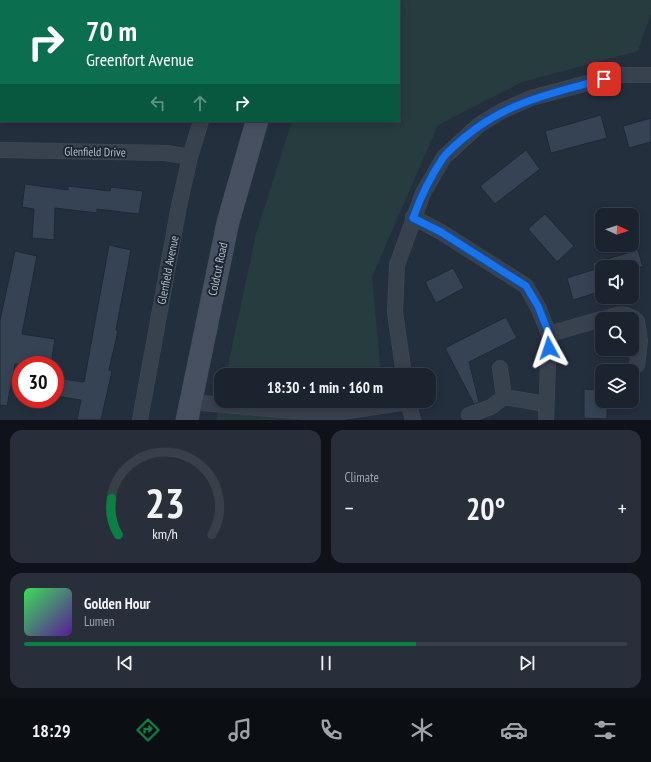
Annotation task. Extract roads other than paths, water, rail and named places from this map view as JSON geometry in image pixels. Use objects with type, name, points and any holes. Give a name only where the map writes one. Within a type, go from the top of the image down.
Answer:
[{"type":"main road","name":"Coldcut Road","points":[[189,411],[228,222],[257,122]]},
{"type":"street","points":[[403,368],[395,312],[397,265],[422,193],[444,156],[479,125],[532,98],[618,75],[651,75]]},
{"type":"street","name":"Glenfield Avenue","points":[[140,420],[190,157],[201,122]]},
{"type":"street","name":"Glenfield Drive","points":[[0,150],[166,153],[190,157]]},
{"type":"street","points":[[413,218],[441,232],[526,286],[538,306],[549,334],[546,420]]},
{"type":"street","points":[[549,334],[595,321]]},
{"type":"street","points":[[639,334],[639,349]]},
{"type":"street","points":[[500,368],[504,397]]},
{"type":"street","points":[[469,415],[491,407],[504,397],[546,404]]},
{"type":"street","points":[[189,411],[214,408]]},
{"type":"street","points":[[252,408],[328,414],[365,408]]},
{"type":"street","points":[[409,408],[412,420]]}]
